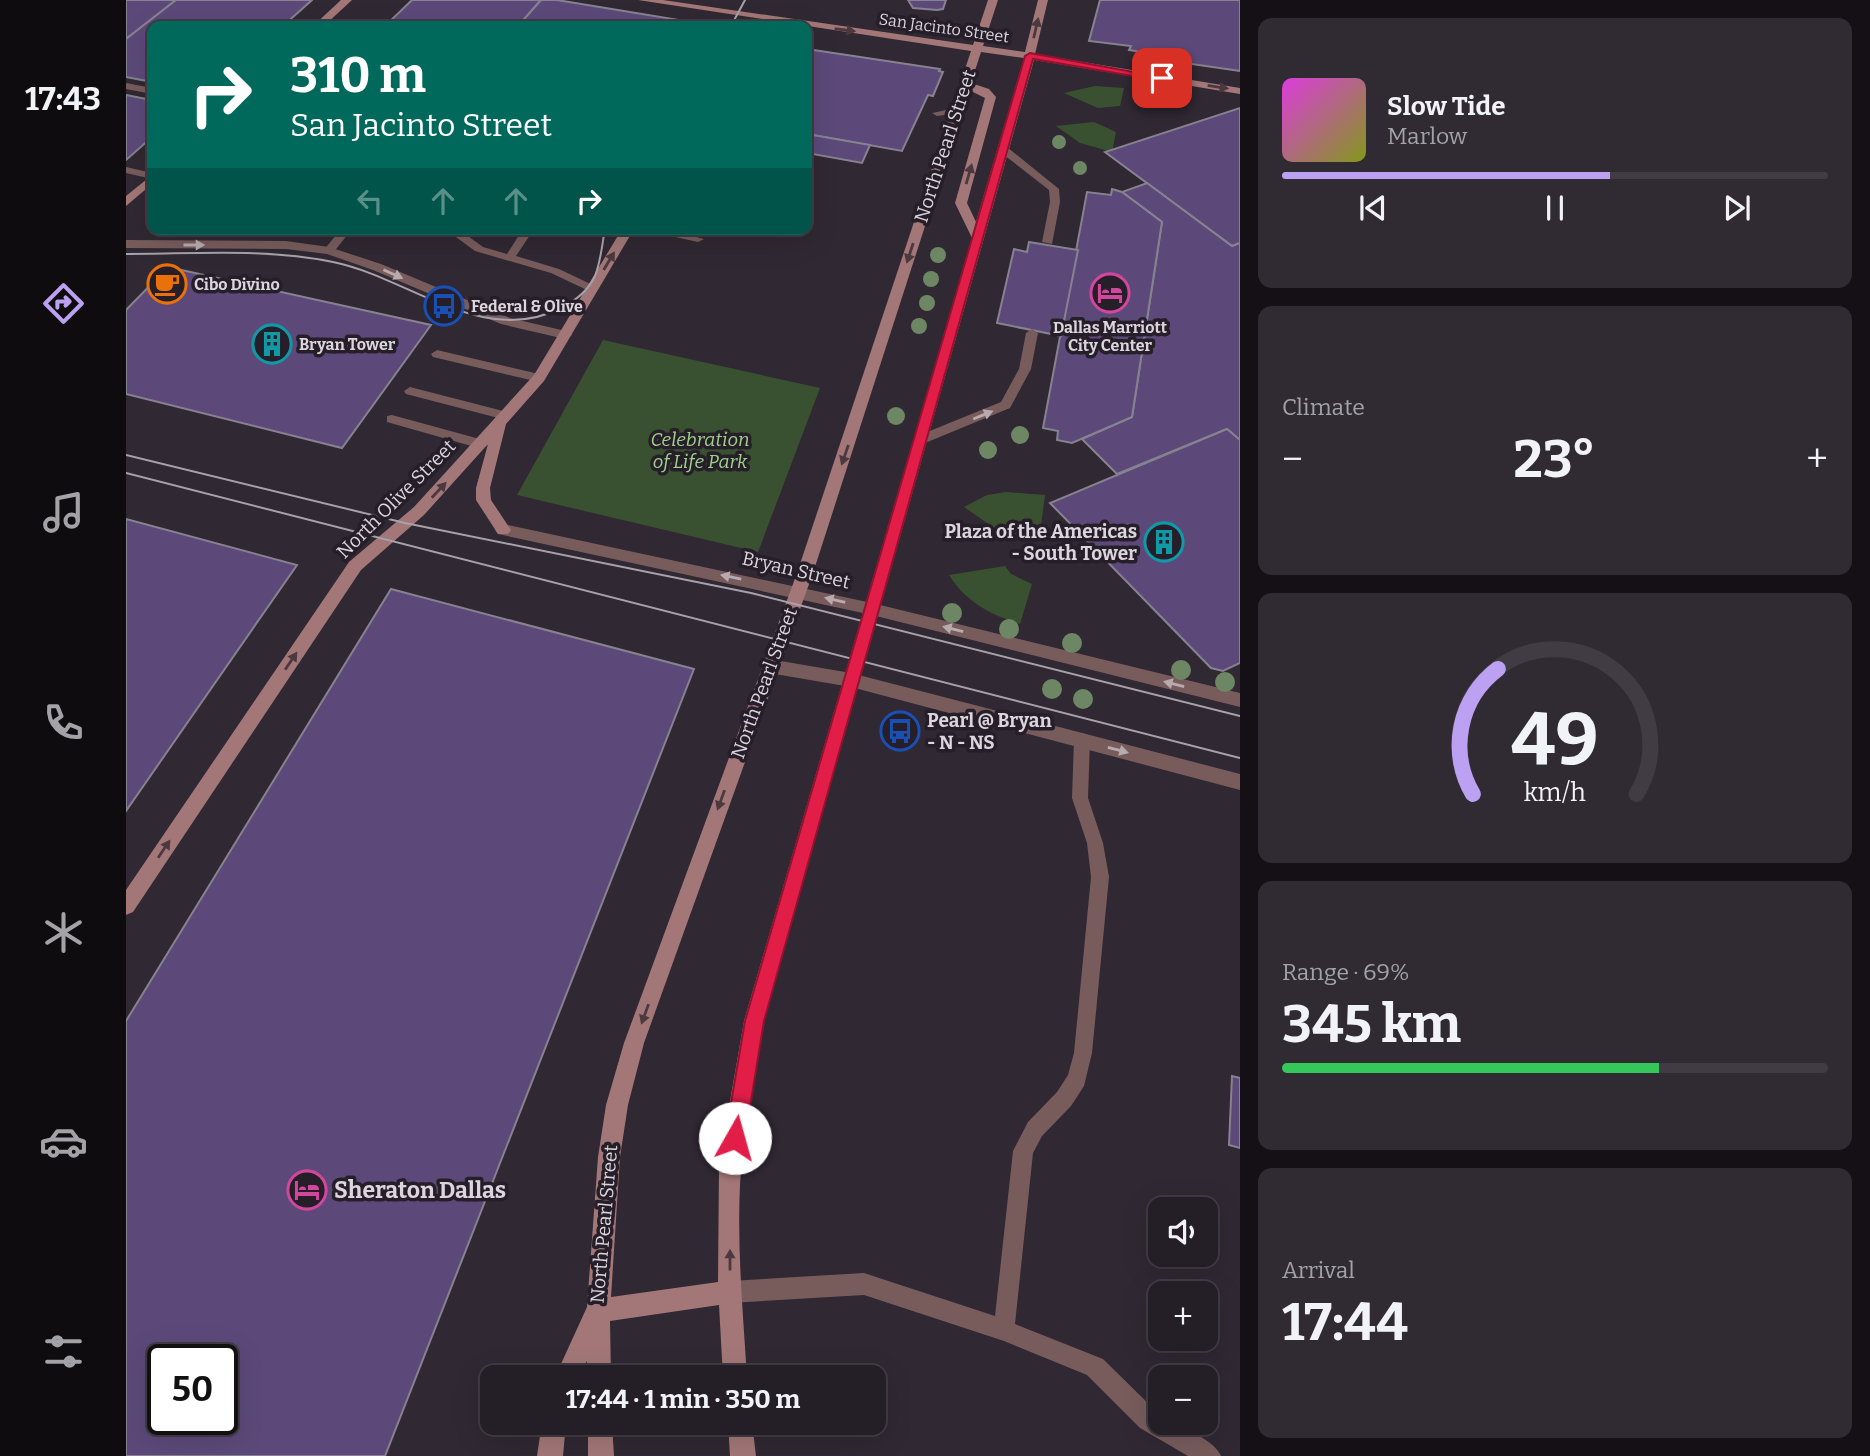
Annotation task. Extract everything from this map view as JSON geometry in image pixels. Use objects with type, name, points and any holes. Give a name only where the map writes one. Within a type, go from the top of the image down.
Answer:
[{"type":"main road","points":[[324,21],[347,0]]},
{"type":"main road","name":"San Jacinto Street","points":[[642,0],[746,21]]},
{"type":"main road","name":"North Pearl Street","points":[[599,1365],[597,1311],[602,1212],[613,1124],[634,1043],[798,592],[946,109],[965,85],[993,0]]},
{"type":"main road","points":[[734,1365],[730,1292],[729,1184],[740,1092],[754,1021],[1030,56],[1043,0]]},
{"type":"main road","points":[[752,21],[762,2]]},
{"type":"main road","name":"San Jacinto Street","points":[[812,29],[1030,56],[1240,91]]},
{"type":"main road","points":[[965,85],[985,91],[991,97],[961,203],[978,237]]},
{"type":"main road","points":[[126,202],[147,182]]},
{"type":"main road","name":"North Olive Street","points":[[126,906],[355,566],[419,511],[539,378],[624,235]]},
{"type":"main road","points":[[503,420],[484,488],[484,500],[503,530]]},
{"type":"main road","points":[[572,1365],[597,1311],[730,1292]]},
{"type":"main road","points":[[550,1456],[553,1435]]},
{"type":"main road","points":[[600,1435],[601,1456]]},
{"type":"main road","points":[[741,1435],[743,1456]]},
{"type":"street","points":[[126,86],[147,90]]},
{"type":"street","points":[[126,244],[286,245],[329,251],[377,267],[506,321],[565,335]]},
{"type":"street","name":"Bryan Street","points":[[503,530],[872,608],[1240,700]]},
{"type":"street","points":[[769,666],[851,680],[1240,782]]},
{"type":"lane","points":[[1003,149],[1054,189],[1055,202],[1048,242]]},
{"type":"lane","points":[[126,170],[147,176]]},
{"type":"lane","points":[[329,251],[342,235]]},
{"type":"lane","points":[[457,235],[462,240],[509,259],[555,271],[593,288]]},
{"type":"lane","points":[[509,259],[525,235]]},
{"type":"lane","points":[[676,235],[698,239]]},
{"type":"lane","points":[[920,440],[1006,405],[1025,369],[1032,332]]},
{"type":"lane","points":[[438,354],[539,378]]},
{"type":"lane","points":[[410,391],[503,420]]},
{"type":"lane","points":[[392,419],[481,444]]},
{"type":"lane","points":[[1004,1330],[1023,1151],[1035,1129],[1064,1099],[1077,1079],[1083,1053],[1100,877],[1095,843],[1080,798],[1082,740]]},
{"type":"lane","points":[[730,1292],[864,1284],[1004,1330],[1095,1367],[1148,1420],[1210,1456]]},
{"type":"green space","points":[[1095,86],[1124,88],[1120,106],[1098,108],[1064,93]]},
{"type":"green space","points":[[1094,122],[1116,132],[1112,152],[1080,143],[1056,126]]},
{"type":"green space","name":"Celebration of Life Park","points":[[603,340],[820,388],[758,552],[517,495]]},
{"type":"green space","points":[[1006,492],[1045,495],[1040,533],[1018,534],[1010,539],[964,507],[987,495]]},
{"type":"green space","points":[[1005,566],[1011,574],[1032,584],[1020,624],[971,600],[949,575]]},
{"type":"building","points":[[126,0],[176,0],[147,21],[126,39]]},
{"type":"building","points":[[176,0],[312,0],[289,21],[149,21]]},
{"type":"building","points":[[412,0],[541,0],[522,21],[390,21]]},
{"type":"building","points":[[541,0],[557,0],[685,21],[522,21]]},
{"type":"building","points":[[908,0],[946,0],[943,9],[937,10],[913,8]]},
{"type":"building","points":[[1100,0],[1240,0],[1240,71],[1164,60],[1165,56],[1129,50],[1131,46],[1089,41]]},
{"type":"building","points":[[147,23],[147,81],[126,77],[126,39]]},
{"type":"building","points":[[812,50],[940,69],[939,71],[943,72],[933,96],[928,95],[902,151],[812,135]]},
{"type":"building","points":[[126,95],[147,99],[147,141],[126,160]]},
{"type":"building","points":[[1240,108],[1240,243],[1232,246],[1105,152]]},
{"type":"building","points":[[812,135],[870,145],[862,163],[812,154]]},
{"type":"building","points":[[1147,183],[1232,246],[1240,243],[1240,440],[1227,429],[1117,474],[1082,439],[1132,417],[1162,222],[1122,192]]},
{"type":"building","name":"Dallas Marriott City Center","points":[[1112,189],[1122,192],[1162,222],[1132,417],[1072,443],[1057,440],[1058,431],[1043,428],[1087,192],[1111,195]]},
{"type":"building","points":[[1029,242],[1078,250],[1061,336],[997,323],[1014,249],[1027,252]]},
{"type":"building","name":"Bryan Tower","points":[[168,267],[431,325],[342,448],[126,394],[126,310]]},
{"type":"building","name":"Plaza of the Americas - South Tower","points":[[1227,429],[1240,440],[1240,663],[1223,671],[1211,668],[1050,503]]},
{"type":"building","points":[[126,519],[297,565],[126,811]]},
{"type":"building","name":"Sheraton Dallas","points":[[391,589],[694,669],[385,1456],[126,1456],[126,1021]]},
{"type":"building","points":[[1232,1076],[1240,1078],[1240,1148],[1229,1145]]},
{"type":"tram line","points":[[734,21],[745,0]]},
{"type":"tram line","points":[[126,254],[256,253],[333,262],[361,270],[446,306],[503,320],[532,318],[561,308],[581,295],[595,276],[604,235]]},
{"type":"tram line","points":[[126,455],[405,523],[751,593],[1240,716]]},
{"type":"tram line","points":[[126,473],[1240,758]]},
{"type":"place","name":"Cibo Divino","points":[[167,284]]},
{"type":"place","name":"Dallas Marriott City Center","points":[[1110,293]]},
{"type":"place","name":"Federal & Olive","points":[[444,306]]},
{"type":"place","name":"Bryan Tower","points":[[272,344]]},
{"type":"place","name":"Plaza of the Americas - South Tower","points":[[1164,542]]},
{"type":"place","name":"Pearl @ Bryan - N - NS","points":[[900,731]]},
{"type":"place","name":"Sheraton Dallas","points":[[307,1190]]},
{"type":"route","points":[[735,1138],[740,1092],[754,1021],[1030,56],[1162,78]]}]
